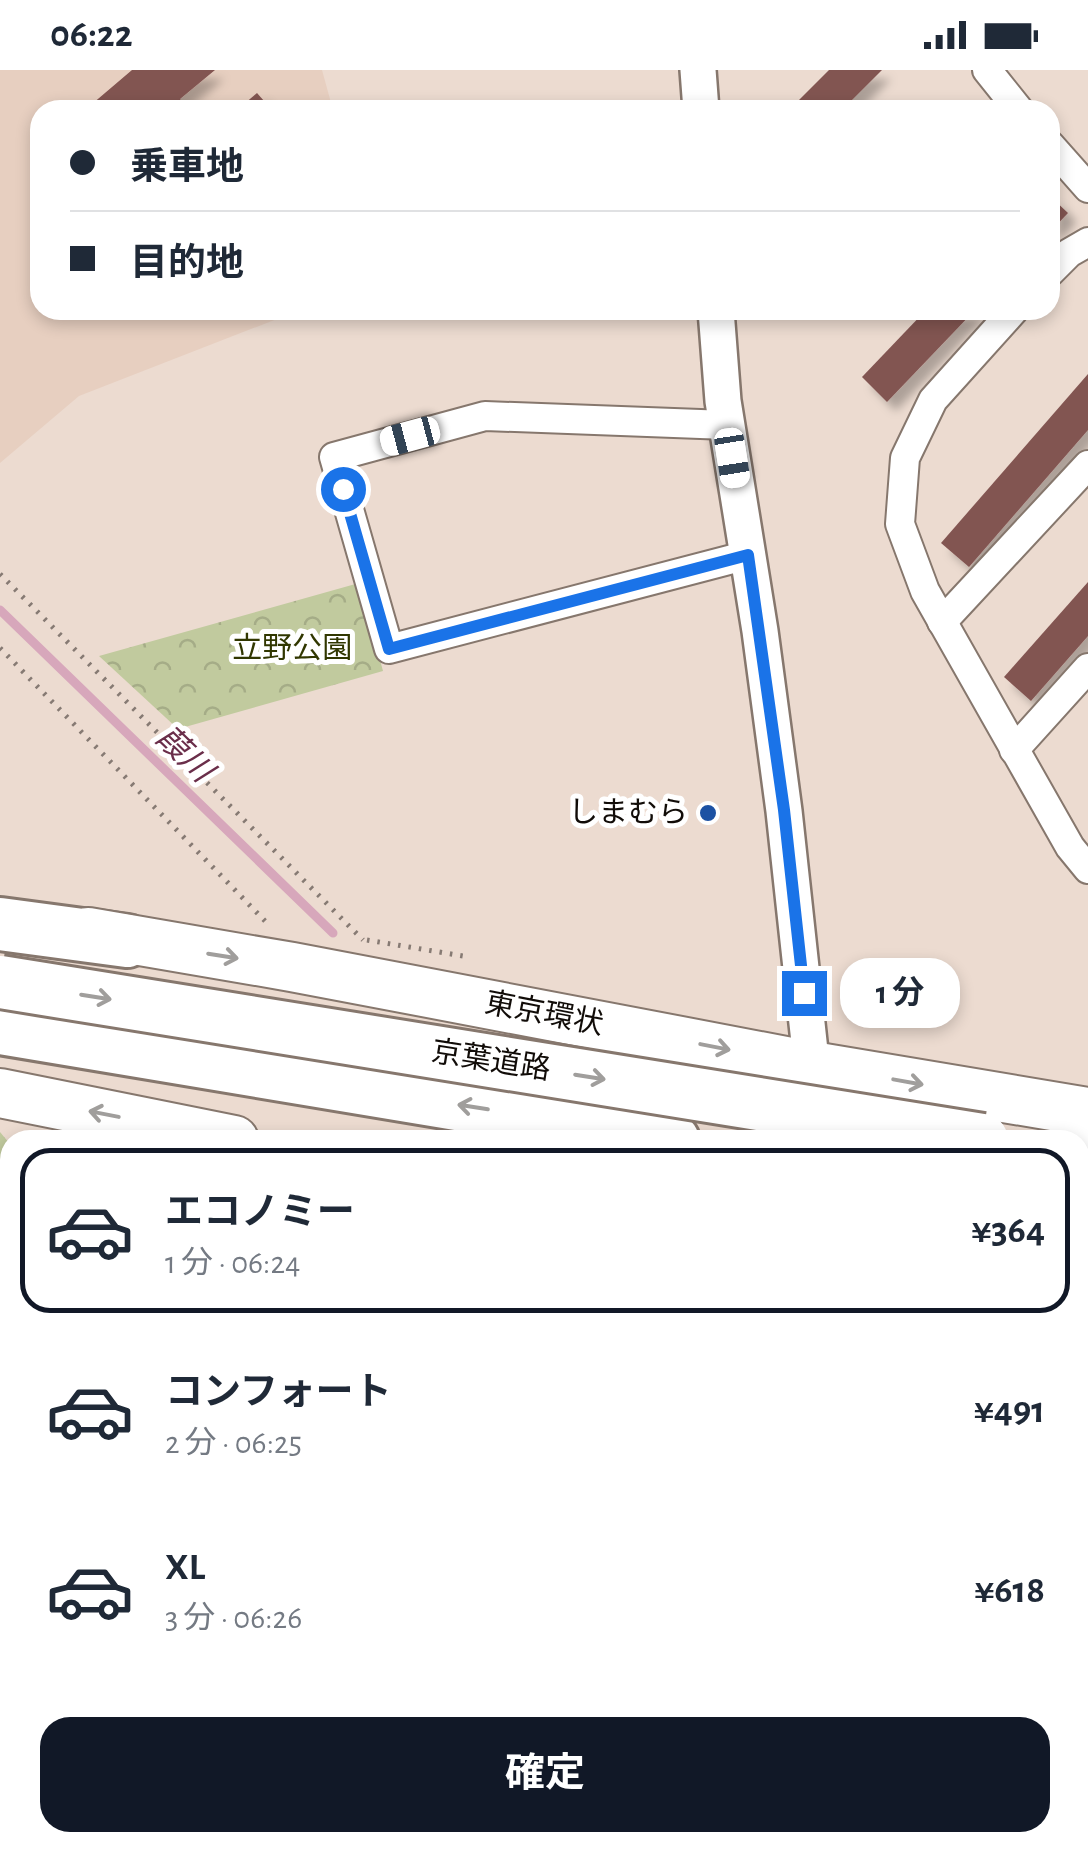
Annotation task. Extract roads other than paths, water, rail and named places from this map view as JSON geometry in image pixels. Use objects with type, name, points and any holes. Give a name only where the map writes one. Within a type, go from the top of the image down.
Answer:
[{"type":"highway","name":"東京環状","points":[[0,912],[127,941],[292,967],[812,1066],[1088,1112]]},
{"type":"highway","points":[[0,924],[127,941]]},
{"type":"highway","name":"京葉道路","points":[[0,982],[920,1130]]},
{"type":"highway","name":"京葉道路","points":[[0,1028],[612,1130]]},
{"type":"highway","points":[[0,1094],[183,1130]]},
{"type":"street","points":[[698,70],[700,100]]},
{"type":"street","points":[[987,70],[1012,100]]},
{"type":"street","points":[[1060,156],[1088,188]]},
{"type":"street","points":[[1060,262],[1088,242]]},
{"type":"street","points":[[717,320],[727,425],[784,810],[819,1130]]},
{"type":"street","points":[[1005,320],[934,400],[904,458],[900,524],[925,592],[1070,847],[1088,869]]},
{"type":"street","points":[[727,425],[485,416],[334,457],[389,649],[748,555]]},
{"type":"street","points":[[942,622],[1088,465]]},
{"type":"street","points":[[1014,750],[1088,668]]},
{"type":"waterway","name":"葭川","points":[[0,610],[333,933]]},
{"type":"place","name":"しまむら","points":[[708,813]]},
{"type":"park label","name":"立野公園","points":[[292,649]]}]
